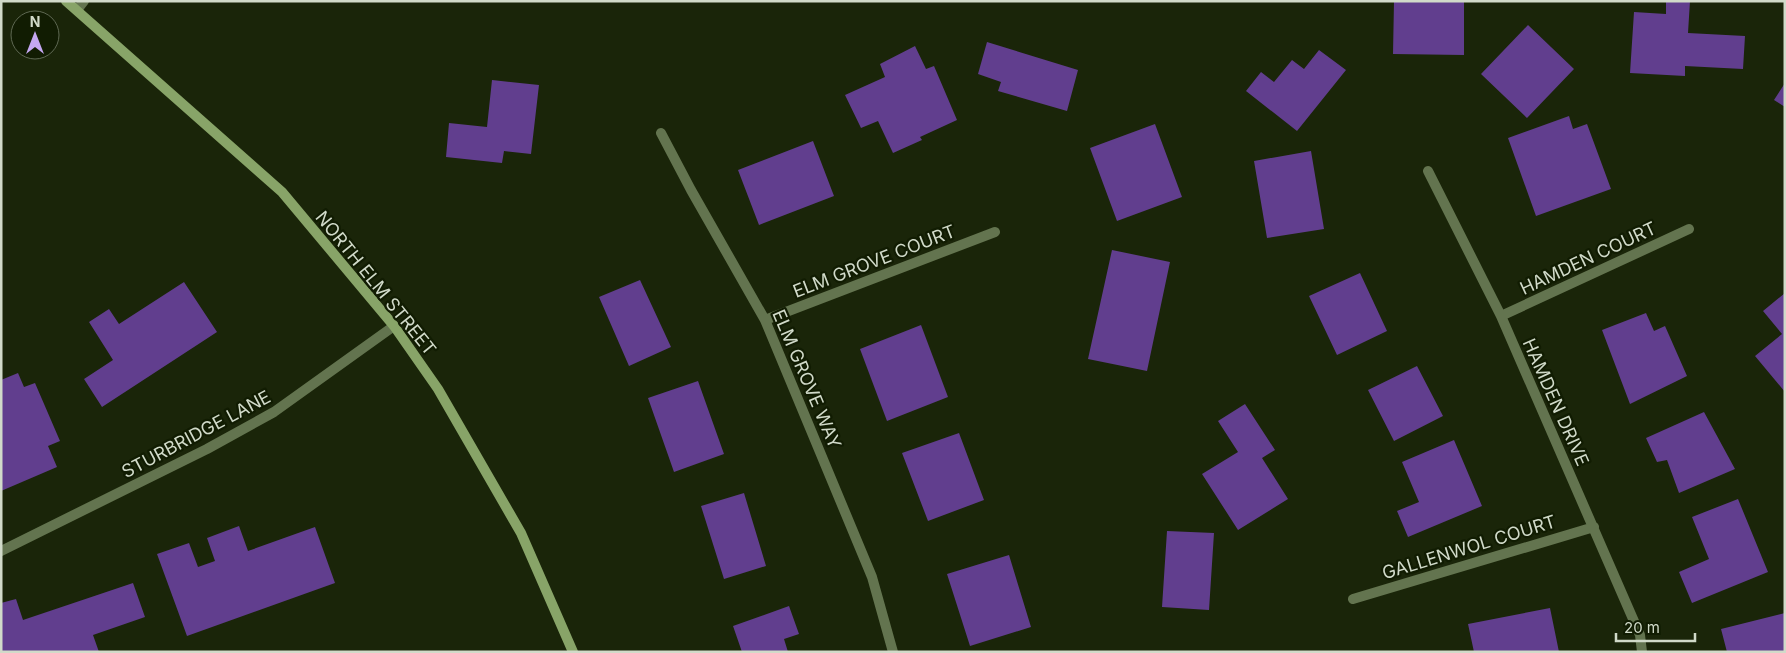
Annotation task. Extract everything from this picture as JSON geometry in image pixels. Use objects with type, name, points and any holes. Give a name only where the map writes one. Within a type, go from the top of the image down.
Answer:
[{"type":"main road","name":"NORTH ELM STREET","points":[[66,1],[282,192],[394,326],[438,389],[521,533],[574,652]]},
{"type":"street","points":[[77,10],[84,1]]},
{"type":"street","name":"ELM GROVE WAY","points":[[661,133],[765,320],[872,577],[893,652]]},
{"type":"street","name":"HAMDEN DRIVE","points":[[1428,171],[1501,316],[1640,635],[1642,652]]},
{"type":"street","name":"HAMDEN COURT","points":[[1501,316],[1689,229]]},
{"type":"street","name":"ELM GROVE COURT","points":[[765,320],[995,232]]},
{"type":"street","name":"STURBRIDGE LANE","points":[[1,551],[208,450],[274,412],[394,326]]},
{"type":"street","name":"GALLENWOL COURT","points":[[1353,599],[1594,527]]},
{"type":"building","points":[[1394,1],[1464,1],[1464,55],[1393,54]]},
{"type":"building","points":[[1666,1],[1690,1],[1688,33],[1745,36],[1743,69],[1685,66],[1685,76],[1630,73],[1634,12],[1666,14]]},
{"type":"building","points":[[1528,25],[1574,69],[1527,118],[1481,74]]},
{"type":"building","points":[[987,42],[1078,70],[1067,111],[998,91],[1001,82],[978,74]]},
{"type":"building","points":[[915,46],[926,69],[934,66],[957,120],[920,137],[922,140],[893,153],[878,121],[861,128],[845,95],[885,77],[880,64]]},
{"type":"building","points":[[1319,50],[1346,70],[1297,131],[1246,91],[1261,72],[1274,82],[1292,60],[1304,69]]},
{"type":"building","points":[[492,80],[539,85],[531,154],[504,151],[502,163],[446,157],[449,123],[487,127]]},
{"type":"building","points":[[1785,83],[1785,107],[1774,100]]},
{"type":"building","points":[[1569,116],[1573,129],[1587,124],[1611,189],[1536,216],[1508,138]]},
{"type":"building","points":[[1155,124],[1182,197],[1117,221],[1090,148]]},
{"type":"building","points":[[813,141],[834,196],[759,225],[738,170]]},
{"type":"building","points":[[1311,151],[1324,229],[1267,238],[1254,161]]},
{"type":"building","points":[[1112,250],[1170,262],[1147,371],[1088,359]]},
{"type":"building","points":[[1360,273],[1387,331],[1337,355],[1309,296]]},
{"type":"building","points":[[640,280],[671,347],[629,366],[599,297]]},
{"type":"building","points":[[184,282],[217,332],[102,407],[84,379],[113,360],[89,322],[109,309],[119,324]]},
{"type":"building","points":[[1785,293],[1785,392],[1755,356],[1782,334],[1763,311]]},
{"type":"building","points":[[1646,313],[1654,331],[1665,326],[1687,376],[1630,404],[1602,330]]},
{"type":"building","points":[[921,325],[948,397],[887,421],[860,349]]},
{"type":"building","points":[[1417,366],[1443,416],[1394,441],[1368,390]]},
{"type":"building","points":[[18,373],[24,387],[35,383],[60,441],[48,446],[57,467],[1,491],[1,380]]},
{"type":"building","points":[[698,381],[724,454],[674,472],[648,398]]},
{"type":"building","points":[[1245,404],[1275,450],[1262,458],[1288,499],[1238,530],[1202,474],[1238,452],[1218,421]]},
{"type":"building","points":[[1704,412],[1735,469],[1679,493],[1667,460],[1657,462],[1646,438]]},
{"type":"building","points":[[959,433],[984,500],[928,521],[902,453]]},
{"type":"building","points":[[1454,440],[1482,506],[1408,537],[1397,511],[1419,502],[1402,462]]},
{"type":"building","points":[[744,493],[766,566],[724,579],[701,506]]},
{"type":"building","points":[[1738,499],[1768,572],[1692,603],[1679,572],[1709,559],[1692,517]]},
{"type":"building","points":[[239,526],[248,551],[315,527],[335,583],[187,636],[157,554],[189,543],[198,567],[215,561],[207,538]]},
{"type":"building","points":[[1167,531],[1214,533],[1209,610],[1162,607]]},
{"type":"building","points":[[1009,555],[1031,627],[970,646],[947,574]]},
{"type":"building","points":[[133,583],[145,617],[93,635],[99,652],[1,652],[1,603],[16,599],[23,620]]},
{"type":"building","points":[[789,606],[799,634],[784,639],[788,652],[742,652],[733,626]]},
{"type":"building","points":[[1550,608],[1559,652],[1474,652],[1468,624]]},
{"type":"building","points":[[1785,613],[1785,652],[1727,652],[1721,629]]}]
